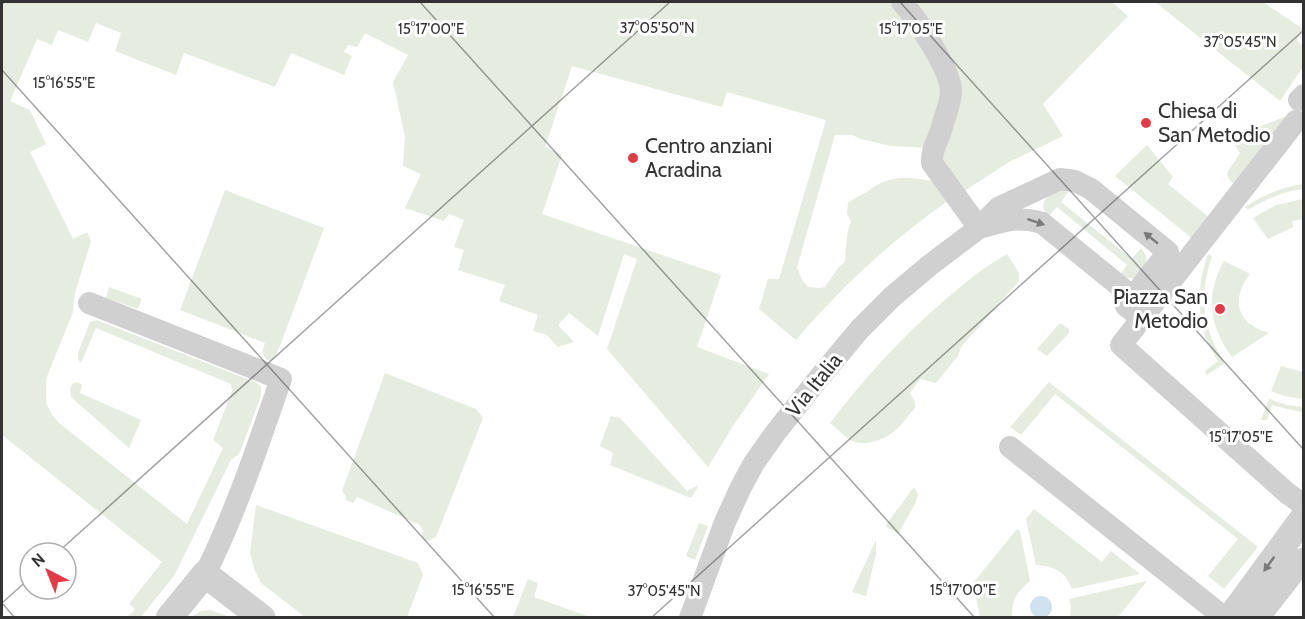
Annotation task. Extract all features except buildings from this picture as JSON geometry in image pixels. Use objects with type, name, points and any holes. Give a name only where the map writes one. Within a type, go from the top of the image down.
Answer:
[{"type":"street","points":[[902,2],[911,12],[941,61],[949,80],[951,92],[942,128],[931,154],[932,163],[979,228],[1016,219],[1031,219],[1042,223],[1133,297],[1126,306],[1142,318]]},
{"type":"street","points":[[1300,105],[1121,345],[1287,493],[1304,505]]},
{"type":"street","name":"Via Italia","points":[[690,618],[724,522],[754,463],[776,432],[860,329],[892,297],[979,228],[998,208],[1060,179],[1075,181],[1091,189],[1168,252],[1133,297]]},
{"type":"street","points":[[89,303],[281,379],[218,549],[205,574],[169,618]]},
{"type":"street","points":[[1010,447],[1225,618]]},
{"type":"street","points":[[1230,618],[1304,517]]},
{"type":"street","points":[[1255,618],[1292,571],[1304,561]]},
{"type":"street","points":[[205,574],[262,618]]},
{"type":"street","points":[[703,583],[704,618]]},
{"type":"shaded area","points":[[2,2],[896,2],[945,82],[928,148],[891,146],[852,135],[835,135],[797,267],[802,280],[808,287],[825,287],[845,262],[851,221],[847,214],[848,203],[877,185],[901,178],[939,182],[952,198],[910,229],[870,264],[796,340],[759,309],[768,279],[779,279],[826,120],[727,92],[722,107],[572,66],[545,147],[562,155],[542,214],[721,275],[697,347],[769,374],[708,467],[607,349],[637,259],[624,254],[598,336],[569,313],[558,325],[574,342],[558,347],[547,335],[533,331],[538,315],[499,301],[505,285],[458,270],[464,250],[454,247],[464,220],[449,214],[444,221],[405,208],[421,174],[403,166],[405,137],[393,82],[408,55],[365,33],[357,47],[348,45],[344,52],[352,56],[344,75],[291,53],[275,87],[184,53],[176,75],[115,51],[121,33],[96,23],[88,42],[58,30],[52,45],[37,39],[10,101],[30,110],[46,144],[30,152],[73,239],[87,232],[91,241],[75,293],[73,312],[46,379],[46,403],[52,415],[59,423],[187,524],[223,448],[213,440],[232,391],[231,384],[96,328],[81,363],[78,353],[90,322],[97,320],[257,383],[261,387],[261,396],[239,454],[231,460],[174,576],[141,617],[128,617],[135,609],[129,604],[162,562],[2,435]]},
{"type":"shaded area","points":[[909,2],[1112,2],[1128,16],[1043,104],[1063,136],[1009,162],[963,192],[939,159],[958,92]]},
{"type":"shaded area","points":[[1155,2],[1263,2],[1303,29],[1297,40],[1303,47],[1303,67],[1280,101]]},
{"type":"shaded area","points":[[1295,113],[1235,185],[1229,180],[1227,173],[1240,153],[1232,137]]},
{"type":"shaded area","points":[[1147,145],[1173,177],[1168,184],[1210,218],[1193,239],[1115,176]]},
{"type":"shaded area","points":[[1303,184],[1303,189],[1274,196],[1248,210],[1245,207],[1273,192]]},
{"type":"shaded area","points":[[1062,189],[1069,191],[1061,202],[1132,259],[1141,248],[1146,257],[1147,266],[1136,278],[1119,276],[1127,265],[1057,207],[1048,217],[1043,207],[1045,199]]},
{"type":"shaded area","points":[[225,190],[324,228],[280,346],[275,357],[270,361],[262,352],[265,343],[180,310]]},
{"type":"shaded area","points":[[1303,199],[1303,219],[1292,221],[1293,227],[1268,239],[1253,218],[1276,205]]},
{"type":"shaded area","points":[[1007,254],[1019,273],[1019,281],[961,347],[958,356],[936,383],[920,379],[910,393],[915,402],[915,408],[899,426],[882,439],[861,443],[849,439],[830,423],[871,373],[915,327],[969,280]]},
{"type":"shaded area","points":[[1208,254],[1212,256],[1204,297],[1207,324],[1211,338],[1225,363],[1207,375],[1205,371],[1218,361],[1205,336],[1200,309],[1201,281]]},
{"type":"shaded area","points":[[1224,261],[1250,274],[1240,293],[1240,310],[1250,324],[1269,333],[1232,357],[1218,334],[1212,310],[1214,286]]},
{"type":"shaded area","points":[[109,287],[142,299],[138,309],[106,298]]},
{"type":"shaded area","points":[[1060,323],[1069,329],[1069,333],[1047,356],[1037,349]]},
{"type":"shaded area","points":[[1281,366],[1303,372],[1303,399],[1271,391]]},
{"type":"shaded area","points":[[385,373],[476,409],[483,418],[436,537],[427,541],[422,537],[423,531],[420,525],[357,497],[353,503],[346,500],[342,491]]},
{"type":"shaded area","points":[[77,382],[82,385],[80,393],[141,420],[129,448],[71,397],[72,384]]},
{"type":"shaded area","points":[[1049,382],[1258,547],[1224,589],[1208,576],[1238,539],[1055,394],[1021,435],[1010,427]]},
{"type":"shaded area","points":[[1269,399],[1303,407],[1303,412],[1272,405],[1267,420],[1261,420]]},
{"type":"shaded area","points":[[611,416],[620,418],[687,491],[699,485],[691,498],[610,465],[613,453],[600,446]]},
{"type":"shaded area","points":[[914,487],[918,495],[915,504],[898,534],[885,526]]},
{"type":"shaded area","points":[[256,505],[418,563],[423,575],[407,617],[305,617],[261,583],[255,571],[250,553]]},
{"type":"shaded area","points":[[1034,509],[1102,562],[1111,551],[1140,574],[1072,589],[1063,574],[1048,567],[1036,565],[1026,519]]},
{"type":"shaded area","points":[[699,523],[708,526],[695,560],[686,556]]},
{"type":"shaded area","points":[[1017,529],[1020,531],[1030,581],[1016,597],[1012,617],[980,617],[973,583]]},
{"type":"shaded area","points":[[876,540],[876,554],[866,596],[852,592]]},
{"type":"shaded area","points":[[528,579],[538,583],[534,597],[590,617],[513,617]]},
{"type":"shaded area","points":[[1147,581],[1118,617],[1070,617],[1069,599]]},
{"type":"shaded area","points":[[210,610],[229,617],[191,617],[201,611]]},
{"type":"water","points":[[1037,596],[1045,596],[1052,603],[1052,611],[1045,618],[1037,618],[1030,611],[1030,603]]},
{"type":"place","name":"Chiesa di San Metodio","points":[[1146,123]]},
{"type":"place","name":"Centro anziani Acradina","points":[[633,158]]},
{"type":"place","name":"Piazza San Metodio","points":[[1220,309]]}]
